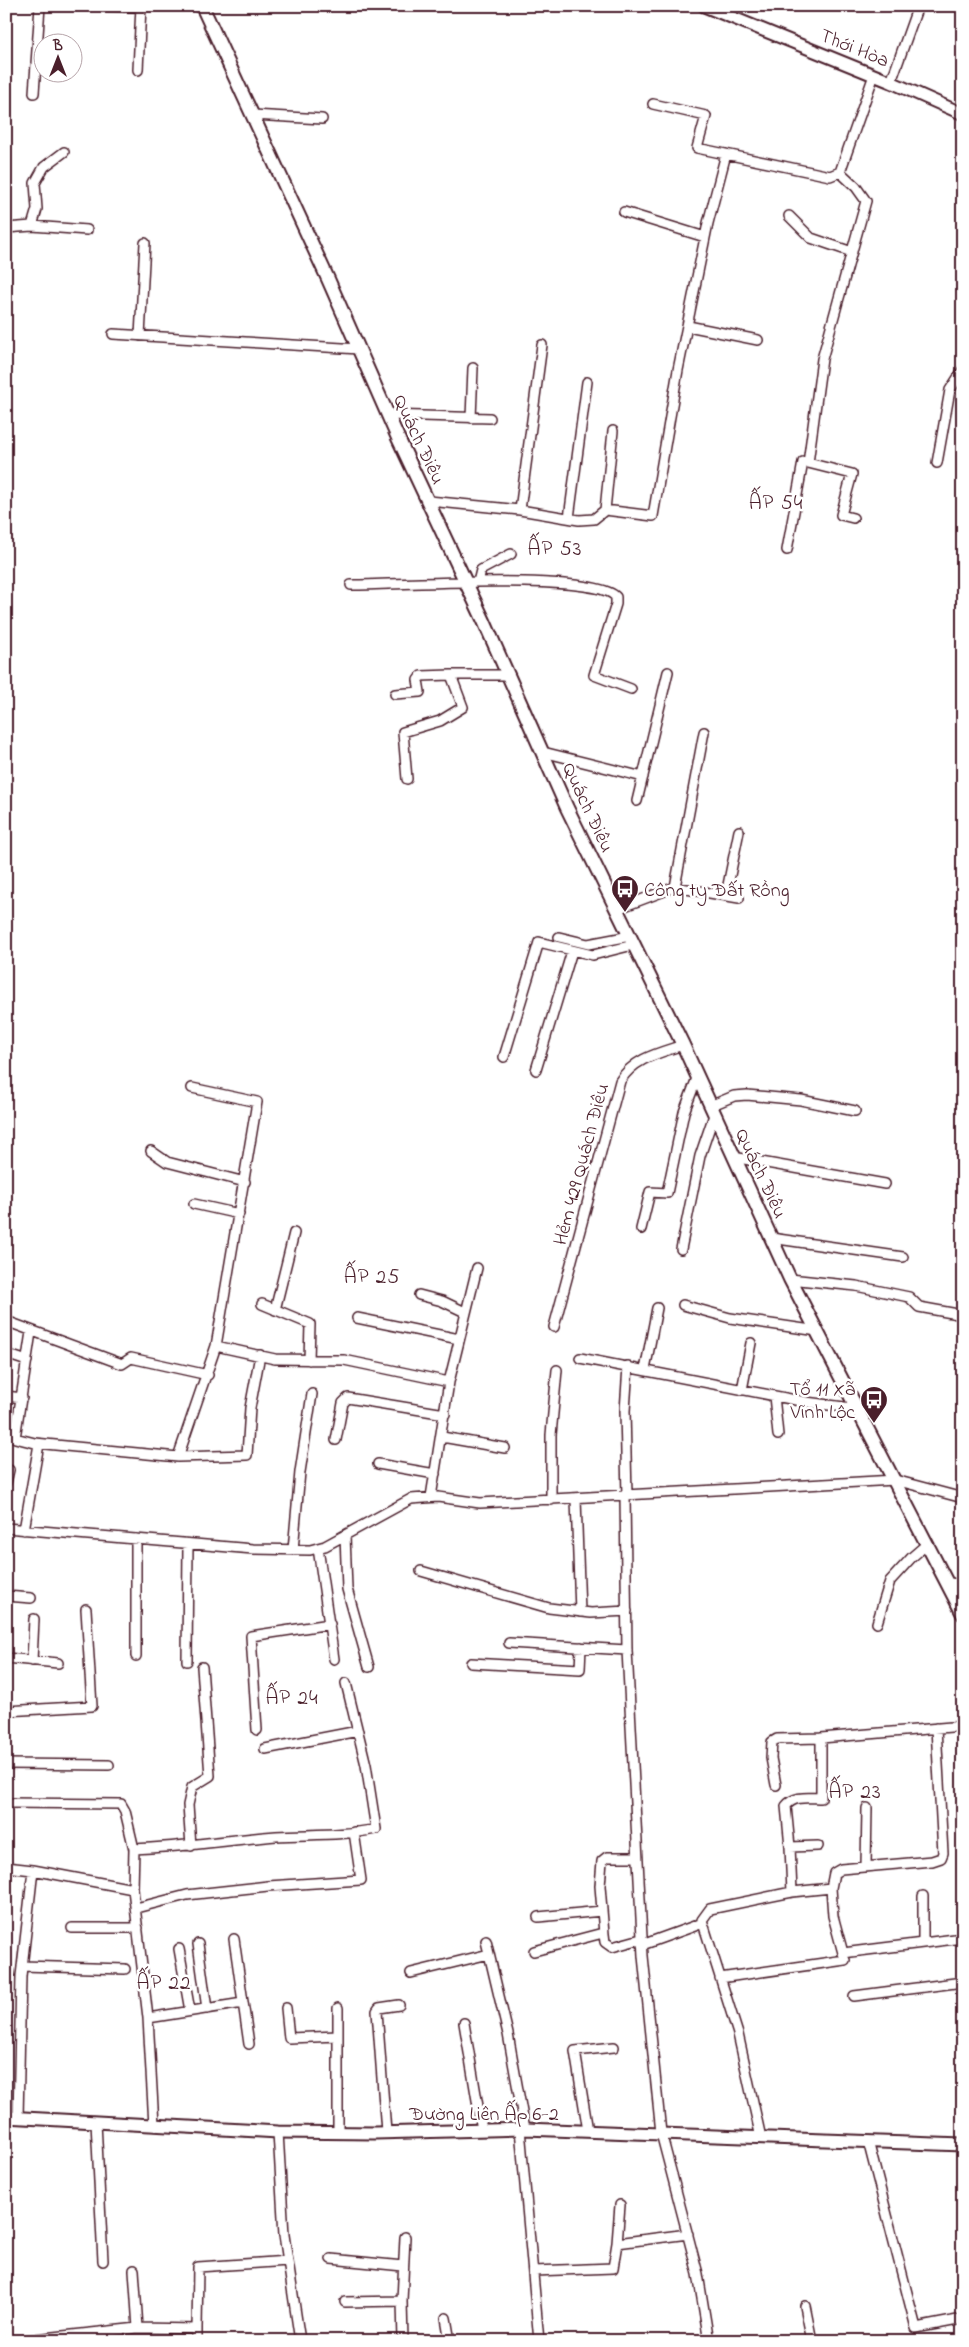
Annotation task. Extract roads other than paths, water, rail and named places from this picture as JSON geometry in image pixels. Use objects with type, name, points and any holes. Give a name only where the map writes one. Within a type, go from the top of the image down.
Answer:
[{"type":"main road","name":"Quách Điêu","points":[[202,6],[428,501],[472,582],[509,675],[566,808],[683,1045],[790,1279],[859,1409],[963,1614]]},
{"type":"street","points":[[34,93],[40,6]]},
{"type":"street","points":[[103,6],[141,7],[138,70]]},
{"type":"street","name":"Thới Hòa","points":[[704,6],[726,10],[963,114]]},
{"type":"street","points":[[891,82],[918,6]]},
{"type":"street","points":[[653,104],[706,116],[696,148],[830,176],[840,172],[874,75]]},
{"type":"street","points":[[253,115],[322,119]]},
{"type":"street","points":[[32,226],[37,209],[35,184],[44,167],[64,152]]},
{"type":"street","points":[[605,510],[653,516],[678,370],[705,237],[726,154]]},
{"type":"street","points":[[808,463],[822,359],[866,201],[856,187],[840,172]]},
{"type":"street","points":[[624,212],[705,237]]},
{"type":"street","points":[[789,216],[812,238],[852,252]]},
{"type":"street","points":[[6,228],[32,226],[87,230]]},
{"type":"street","points":[[140,336],[145,243]]},
{"type":"street","points":[[688,326],[758,340]]},
{"type":"street","points":[[113,334],[359,349]]},
{"type":"street","points":[[520,510],[542,345]]},
{"type":"street","points":[[471,418],[473,368]]},
{"type":"street","points":[[937,463],[950,390],[963,370]]},
{"type":"street","points":[[569,518],[587,382]]},
{"type":"street","points":[[388,415],[490,418]]},
{"type":"street","points":[[428,501],[520,510],[569,518],[594,519],[605,510],[613,430]]},
{"type":"street","points":[[787,550],[803,462],[852,474],[841,515],[853,518]]},
{"type":"street","points":[[472,582],[481,570],[511,554]]},
{"type":"street","points":[[351,585],[472,582],[581,584],[611,592],[616,597],[616,604],[594,675],[631,689]]},
{"type":"street","points":[[636,801],[668,672]]},
{"type":"street","points":[[406,779],[403,732],[440,721],[463,707],[451,675]]},
{"type":"street","points":[[394,694],[420,692],[418,680],[421,676],[509,675]]},
{"type":"street","points":[[675,887],[704,732]]},
{"type":"street","points":[[543,752],[643,777]]},
{"type":"street","points":[[726,895],[739,830]]},
{"type":"street","points":[[616,909],[675,887],[739,898]]},
{"type":"street","points":[[559,937],[588,944],[632,941]]},
{"type":"street","points":[[504,1057],[539,942],[593,955],[632,941]]},
{"type":"street","points":[[536,1070],[572,951]]},
{"type":"street","name":"Hẻm 429 Quách Điêu","points":[[554,1327],[620,1080],[627,1070],[635,1064],[683,1045]]},
{"type":"street","points":[[641,1229],[650,1192],[667,1193],[684,1112],[697,1078]]},
{"type":"street","points":[[178,1457],[208,1374],[216,1346],[257,1102],[192,1088]]},
{"type":"street","points":[[681,1249],[700,1156],[712,1111],[734,1096],[747,1095],[801,1100],[855,1111]]},
{"type":"street","points":[[151,1152],[167,1162],[245,1182]]},
{"type":"street","points":[[733,1156],[885,1184]]},
{"type":"street","points":[[194,1204],[239,1214]]},
{"type":"street","points":[[275,1310],[294,1233]]},
{"type":"street","points":[[771,1238],[904,1257]]},
{"type":"street","points":[[431,1496],[442,1438],[449,1382],[465,1312],[478,1268]]},
{"type":"street","points":[[790,1279],[856,1286],[909,1296],[919,1307],[963,1315]]},
{"type":"street","points":[[419,1295],[442,1301],[465,1312]]},
{"type":"street","points":[[262,1304],[310,1324],[309,1360]]},
{"type":"street","points":[[683,1305],[730,1318],[818,1331]]},
{"type":"street","points":[[645,1370],[657,1308]]},
{"type":"street","points":[[357,1318],[459,1339]]},
{"type":"street","points":[[6,1321],[31,1332],[122,1364],[131,1358],[208,1374]]},
{"type":"street","points":[[31,1332],[15,1438],[39,1444],[178,1457],[247,1455],[250,1408],[260,1355]]},
{"type":"street","points":[[742,1390],[751,1343]]},
{"type":"street","points":[[216,1346],[260,1355],[309,1360],[344,1360],[449,1382]]},
{"type":"street","points":[[6,1354],[28,1361]]},
{"type":"street","points":[[580,1358],[774,1396],[859,1409]]},
{"type":"street","points":[[628,1366],[625,1411],[627,1650],[636,1857],[642,1942],[661,2133],[698,2274],[709,2341]]},
{"type":"street","points":[[551,1500],[551,1434],[557,1370]]},
{"type":"street","points":[[293,1550],[300,1472],[312,1394]]},
{"type":"street","points":[[6,1396],[22,1398]]},
{"type":"street","points":[[774,1396],[778,1435]]},
{"type":"street","points":[[336,1440],[344,1403],[348,1398],[444,1414]]},
{"type":"street","points":[[442,1438],[505,1448]]},
{"type":"street","points":[[24,1530],[39,1444]]},
{"type":"street","points":[[378,1464],[435,1474]]},
{"type":"street","points":[[6,1469],[9,1470],[6,1483]]},
{"type":"street","points":[[6,1528],[253,1549],[293,1550],[318,1548],[411,1500],[431,1496],[480,1503],[894,1480],[963,1498]]},
{"type":"street","points":[[576,1499],[580,1612]]},
{"type":"street","points":[[345,1535],[346,1589],[369,1667]]},
{"type":"street","points":[[136,1539],[136,1656]]},
{"type":"street","points":[[186,1661],[188,1544]]},
{"type":"street","points":[[877,1623],[890,1581],[912,1556],[927,1544]]},
{"type":"street","points":[[318,1548],[334,1659]]},
{"type":"street","points":[[421,1571],[549,1608],[580,1612],[628,1612]]},
{"type":"street","points":[[947,1583],[963,1584]]},
{"type":"street","points":[[6,1596],[31,1598]]},
{"type":"street","points":[[6,1711],[92,1706],[86,1610]]},
{"type":"street","points":[[32,1660],[34,1619]]},
{"type":"street","points":[[257,1730],[251,1636],[330,1624]]},
{"type":"street","points":[[509,1643],[627,1650]]},
{"type":"street","points":[[471,1664],[580,1668],[581,1647]]},
{"type":"street","points":[[6,1658],[58,1663]]},
{"type":"street","points":[[190,1846],[188,1805],[192,1787],[210,1776],[202,1667]]},
{"type":"street","points":[[134,1849],[354,1832],[376,1827],[358,1731],[346,1683]]},
{"type":"street","points":[[776,1785],[771,1758],[772,1742],[777,1740],[963,1726]]},
{"type":"street","points":[[936,1728],[942,1855],[932,1861],[866,1866],[836,1871],[832,1877],[831,1888],[834,1916],[843,1953],[963,1938]]},
{"type":"street","points":[[265,1749],[358,1731]]},
{"type":"street","points":[[792,1892],[786,1806],[790,1800],[798,1798],[821,1798],[821,1738]]},
{"type":"street","points":[[6,1764],[109,1764]]},
{"type":"street","points":[[6,1803],[121,1804],[125,1812],[134,1849],[133,1890],[148,2018],[154,2125]]},
{"type":"street","points":[[866,1866],[867,1808]]},
{"type":"street","points":[[136,1908],[188,1895],[268,1886],[361,1880],[354,1832]]},
{"type":"street","points":[[790,1847],[818,1846]]},
{"type":"street","points":[[636,1857],[607,1857],[602,1860],[600,1886],[604,1934],[607,1944],[612,1948],[642,1942],[703,1923]]},
{"type":"street","points":[[6,1867],[33,1870],[133,1890]]},
{"type":"street","points":[[12,2117],[22,1966],[33,1870]]},
{"type":"street","points":[[760,2138],[738,2034],[702,1920],[710,1909],[792,1892],[831,1888]]},
{"type":"street","points":[[923,1896],[923,1942]]},
{"type":"street","points":[[538,1917],[602,1911]]},
{"type":"street","points":[[72,1928],[138,1928]]},
{"type":"street","points":[[534,1951],[604,1934]]},
{"type":"street","points":[[234,1939],[249,2044]]},
{"type":"street","points":[[486,1942],[508,2034],[522,2129],[540,2341]]},
{"type":"street","points":[[198,1944],[207,2009]]},
{"type":"street","points":[[179,1949],[190,2011]]},
{"type":"street","points":[[411,1973],[489,1954]]},
{"type":"street","points":[[720,1978],[845,1960]]},
{"type":"street","points":[[22,1966],[125,1969]]},
{"type":"street","points":[[854,1996],[963,1982]]},
{"type":"street","points":[[148,2018],[243,2003]]},
{"type":"street","points":[[386,2132],[377,2011],[379,2008],[399,2004]]},
{"type":"street","points":[[286,2008],[289,2038],[338,2036]]},
{"type":"street","points":[[338,2008],[338,2132]]},
{"type":"street","points":[[464,2023],[482,2130]]},
{"type":"street","points":[[588,2132],[575,2051],[614,2047]]},
{"type":"street","name":"Đường Liên Ấp 6-2","points":[[12,2117],[278,2132],[522,2129],[963,2145]]},
{"type":"street","points":[[96,2122],[103,2261]]},
{"type":"street","points":[[278,2132],[284,2235],[300,2341]]},
{"type":"street","points":[[868,2141],[916,2328],[963,2319]]},
{"type":"street","points":[[534,2271],[613,2268],[620,2205]]},
{"type":"street","points":[[617,2243],[688,2234]]},
{"type":"street","points":[[403,2341],[402,2300],[405,2237]]},
{"type":"street","points":[[331,2259],[403,2266]]},
{"type":"street","points":[[198,2341],[198,2268],[288,2261]]},
{"type":"street","points":[[134,2270],[138,2328]]},
{"type":"street","points":[[345,2302],[402,2300]]},
{"type":"street","points":[[805,2306],[812,2341]]},
{"type":"street","points":[[446,2318],[450,2341]]},
{"type":"street","points":[[16,2341],[90,2337],[138,2328],[197,2329]]},
{"type":"place","name":"Công ty Đất Rồng","points":[[625,913]]},
{"type":"place","name":"Tổ 11 Xã Vĩnh Lộc","points":[[874,1424]]},
{"type":"district","name":"ẤP 54","points":[[776,502]]},
{"type":"district","name":"ẤP 53","points":[[555,548]]},
{"type":"district","name":"ẤP 25","points":[[372,1276]]},
{"type":"district","name":"ẤP 24","points":[[292,1697]]},
{"type":"district","name":"ẤP 23","points":[[855,1791]]},
{"type":"district","name":"ẤP 22","points":[[164,1982]]}]
